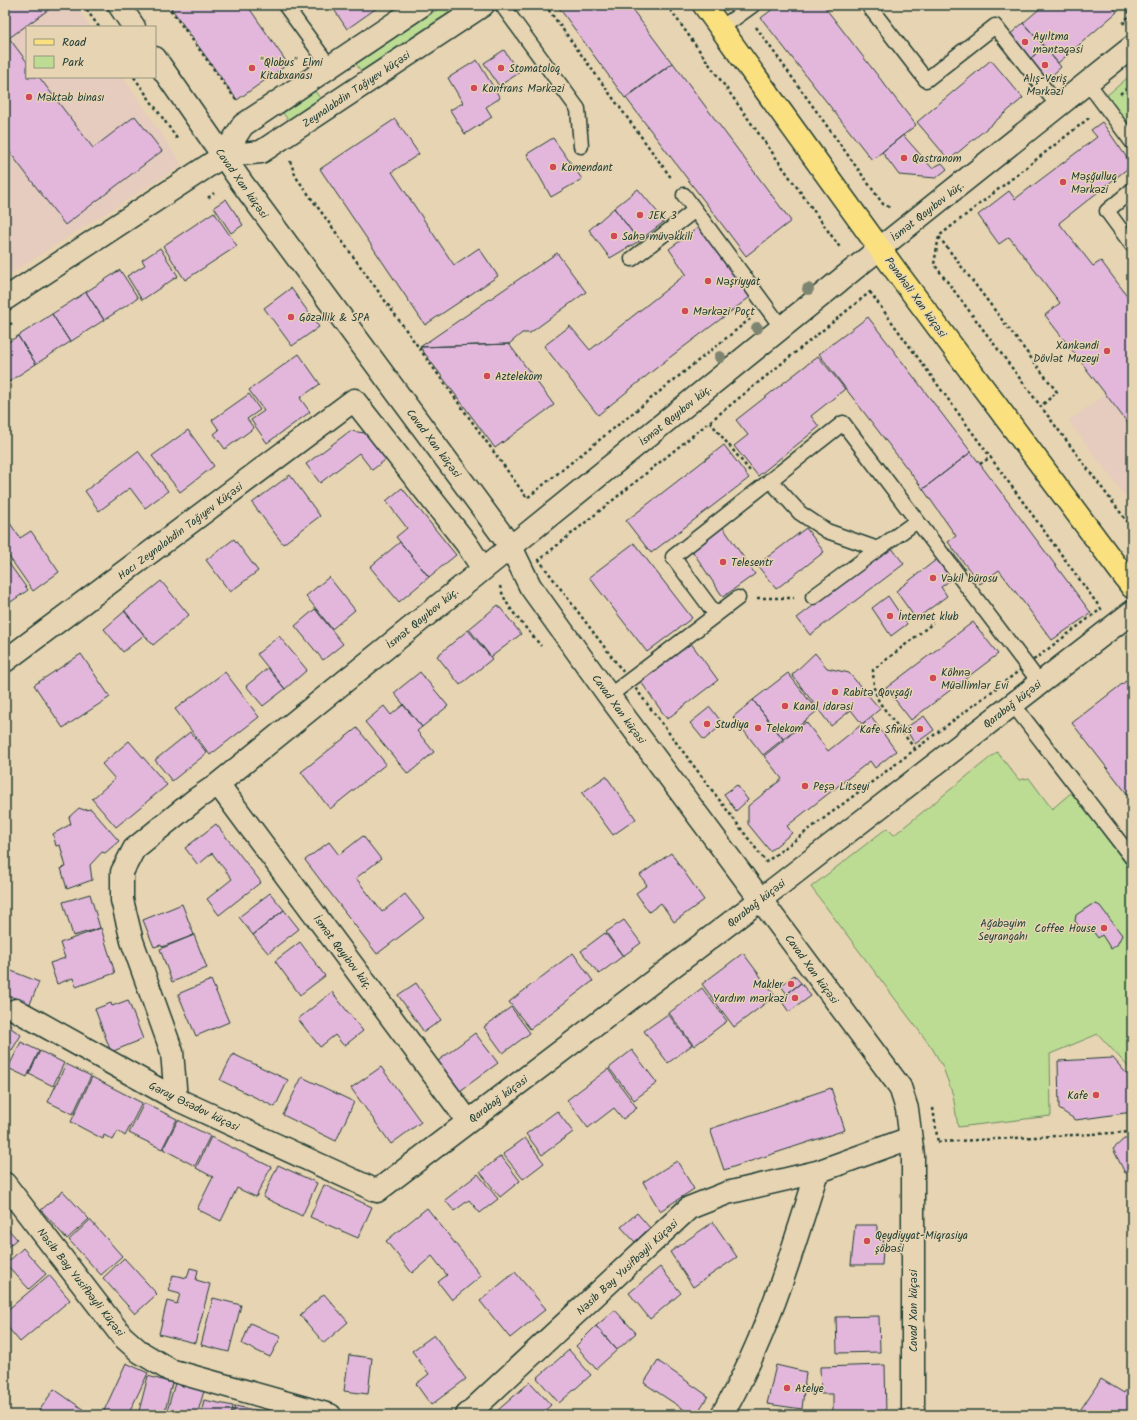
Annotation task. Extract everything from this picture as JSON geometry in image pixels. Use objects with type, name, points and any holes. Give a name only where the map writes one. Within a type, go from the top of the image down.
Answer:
[{"type":"main road","name":"Pənahəli Xan küçəsi","points":[[704,5],[880,248],[1132,587]]},
{"type":"street","points":[[119,5],[133,26]]},
{"type":"street","name":"Zeynalabdin Tağıyev küçəsi","points":[[5,299],[223,156],[243,125],[422,5]]},
{"type":"street","name":"Zeynalabdin Tağıyev küçəsi","points":[[223,156],[261,152],[483,5]]},
{"type":"street","name":"İsmət Qayıbov küç.","points":[[176,1099],[172,1052],[132,941],[122,900],[122,872],[134,849],[196,799],[218,784],[880,248],[1059,107],[1132,47]]},
{"type":"street","name":"Cavad Xan küçəsi","points":[[156,59],[496,558],[530,586],[609,696],[900,1087],[907,1110],[913,1156],[913,1415]]},
{"type":"street","points":[[330,67],[349,95]]},
{"type":"street","name":"Hacı Zeynalabdin Tağıyev Küçəsi","points":[[5,661],[354,400],[466,543],[496,558]]},
{"type":"street","name":"Qarabağ küçəsi","points":[[377,1191],[760,899],[1012,703],[1132,612]]},
{"type":"street","name":"İsmət Qayıbov küç.","points":[[218,784],[468,1121]]},
{"type":"street","name":"Gəray Əsədov küçəsi","points":[[16,1010],[176,1099],[377,1191]]},
{"type":"street","name":"Nəsib Bəy Yusifbəyli Küçəsi","points":[[467,1415],[689,1208],[727,1193],[817,1172],[910,1138]]},
{"type":"street","points":[[722,1415],[754,1354],[779,1293],[817,1172]]},
{"type":"street","name":"Nəsib Bəy Yusifbəyli Küçəsi","points":[[5,1184],[122,1336],[140,1352],[170,1370],[330,1415]]},
{"type":"lane","points":[[285,5],[330,67]]},
{"type":"lane","points":[[502,5],[578,109],[581,146]]},
{"type":"lane","points":[[868,5],[926,80],[995,26],[1059,107]]},
{"type":"lane","points":[[721,28],[749,8]]},
{"type":"lane","points":[[1088,83],[1132,142]]},
{"type":"lane","points":[[1132,190],[1107,211],[1132,245]]},
{"type":"lane","points":[[684,195],[782,328]]},
{"type":"lane","points":[[632,259],[695,210]]},
{"type":"lane","points":[[716,615],[672,557],[843,423],[1040,683]]},
{"type":"lane","points":[[766,483],[800,513],[827,531],[878,549]]},
{"type":"lane","points":[[813,597],[917,521]]},
{"type":"lane","points":[[609,696],[738,598]]},
{"type":"lane","points":[[1012,703],[1132,858]]},
{"type":"path","points":[[83,5],[98,26]]},
{"type":"path","points":[[167,5],[237,102]]},
{"type":"path","points":[[545,5],[626,119],[684,195]]},
{"type":"path","points":[[667,5],[841,249],[835,254]]},
{"type":"path","points":[[749,8],[883,204]]},
{"type":"path","points":[[135,78],[178,140]]},
{"type":"path","points":[[1132,84],[939,236],[934,264],[1132,528]]},
{"type":"path","points":[[289,155],[296,177],[527,498],[766,306]]},
{"type":"path","points":[[939,236],[1057,392],[1041,406]]},
{"type":"path","points":[[870,292],[1101,609],[766,862],[539,560],[710,422],[870,292]]},
{"type":"path","points":[[710,422],[766,483]]},
{"type":"path","points":[[980,464],[991,457]]},
{"type":"path","points":[[496,558],[501,593],[541,646]]},
{"type":"path","points":[[738,598],[813,597]]},
{"type":"path","points":[[916,749],[879,702],[874,688],[873,670],[933,623]]},
{"type":"path","points":[[938,1142],[1132,1132]]},
{"type":"shaded area","points":[[5,5],[75,5],[89,26],[26,26],[26,78],[124,78],[182,165],[5,277]]},
{"type":"shaded area","points":[[1105,394],[1130,426],[1132,425],[1132,505],[1069,421]]},
{"type":"green space","points":[[444,5],[460,5],[361,71],[356,64]]},
{"type":"green space","points":[[1132,74],[1132,133],[1105,97]]},
{"type":"green space","points":[[315,91],[320,98],[288,120],[283,113]]},
{"type":"green space","name":"Ağabəyim Seyrangahı","points":[[997,752],[1019,780],[1029,778],[1052,809],[1072,792],[1132,872],[1132,1071],[1098,1034],[1050,1054],[1051,1116],[958,1127],[953,1095],[942,1065],[932,1048],[811,887],[887,828],[894,835]]},
{"type":"building","name":"Məktəb binası","points":[[5,5],[55,5],[9,38],[26,61],[26,78],[40,78],[93,148],[135,116],[162,151],[65,225],[5,146]]},
{"type":"building","points":[[169,5],[247,5],[288,64],[237,100]]},
{"type":"building","points":[[331,5],[381,5],[347,29]]},
{"type":"building","points":[[557,5],[629,5],[672,63],[625,98]]},
{"type":"building","points":[[778,5],[823,5],[916,125],[872,160],[761,18]]},
{"type":"building","points":[[1044,5],[1111,5],[1117,12],[1058,63],[1023,23]]},
{"type":"building","name":"Ayıltma məntəqəsi","points":[[1023,23],[1044,46],[1027,62],[1006,38]]},
{"type":"building","name":"Alış-Veriş Mərkəzi","points":[[1044,46],[1061,67],[1045,82],[1027,62]]},
{"type":"building","name":"Stomatoloq","points":[[504,50],[519,73],[499,86],[484,63]]},
{"type":"building","name":"Konfrans Mərkəzi","points":[[477,60],[500,98],[486,107],[492,117],[465,134],[450,110],[463,103],[448,78]]},
{"type":"building","points":[[991,60],[1023,98],[949,160],[917,122]]},
{"type":"building","points":[[673,63],[791,221],[746,256],[626,98]]},
{"type":"building","points":[[395,119],[419,154],[392,172],[454,265],[479,248],[498,276],[425,325],[320,169]]},
{"type":"building","points":[[1102,122],[1132,165],[1059,223],[1093,266],[1101,261],[1132,302],[1132,425],[1130,426],[1045,315],[1060,303],[1009,237],[999,244],[978,215],[1009,191],[1015,199],[1097,137],[1091,130]]},
{"type":"building","name":"Qastranom","points":[[903,135],[932,168],[942,163],[947,169],[936,178],[899,175],[882,152]]},
{"type":"building","name":"Komendant","points":[[553,138],[582,179],[551,197],[527,154]]},
{"type":"building","name":"JEK 3","points":[[638,189],[665,221],[639,241],[614,208]]},
{"type":"building","points":[[226,199],[243,225],[231,233],[214,207]]},
{"type":"building","name":"Sahə müvəkkili","points":[[614,208],[639,241],[610,258],[589,230]]},
{"type":"building","points":[[214,212],[237,246],[185,280],[163,246]]},
{"type":"building","name":"Mərkəzi Poçt","points":[[699,227],[750,297],[665,361],[598,415],[544,346],[570,326],[590,350],[686,274],[669,249]]},
{"type":"building","points":[[160,248],[178,276],[142,300],[127,276],[145,265],[142,260]]},
{"type":"building","points":[[557,253],[586,292],[530,333],[522,333],[509,344],[420,347]]},
{"type":"building","points":[[120,270],[138,298],[104,320],[86,292]]},
{"type":"building","name":"Gözəllik & SPA","points":[[291,288],[319,327],[292,346],[264,308]]},
{"type":"building","points":[[86,292],[104,320],[70,342],[52,314]]},
{"type":"building","points":[[52,314],[70,342],[36,364],[18,336]]},
{"type":"building","points":[[868,317],[971,452],[923,489],[819,354]]},
{"type":"building","points":[[18,336],[36,364],[5,384],[5,344]]},
{"type":"building","name":"Aztelekom","points":[[509,344],[554,405],[495,448],[420,347]]},
{"type":"building","points":[[299,354],[320,384],[300,398],[310,412],[267,443],[251,420],[264,411],[249,390]]},
{"type":"building","points":[[818,356],[845,389],[811,416],[819,427],[758,476],[734,446],[748,435],[736,420]]},
{"type":"building","points":[[249,394],[260,410],[247,419],[254,428],[225,449],[214,434],[219,430],[212,420]]},
{"type":"building","points":[[188,430],[214,466],[180,492],[152,456]]},
{"type":"building","points":[[350,431],[365,433],[371,436],[388,458],[372,470],[359,453],[320,483],[306,464]]},
{"type":"building","points":[[724,445],[749,478],[651,553],[626,521]]},
{"type":"building","points":[[138,451],[168,491],[145,508],[130,488],[99,511],[85,491]]},
{"type":"building","points":[[971,452],[1091,613],[1052,640],[999,570],[980,584],[948,542],[956,536],[923,489]]},
{"type":"building","points":[[290,475],[320,516],[283,544],[252,503]]},
{"type":"building","points":[[402,488],[456,555],[429,577],[396,537],[407,528],[386,501]]},
{"type":"building","points":[[5,516],[20,538],[31,531],[59,572],[33,591],[5,551]]},
{"type":"building","name":"Telesentr","points":[[722,526],[755,574],[723,597],[691,549]]},
{"type":"building","points":[[806,528],[824,552],[776,589],[757,565]]},
{"type":"building","points":[[234,539],[258,571],[230,592],[206,560]]},
{"type":"building","points":[[400,542],[429,577],[399,602],[370,567]]},
{"type":"building","points":[[634,543],[692,618],[647,652],[589,577]]},
{"type":"building","points":[[891,547],[904,564],[810,635],[797,618]]},
{"type":"building","name":"Vəkil bürosu","points":[[950,549],[965,569],[941,587],[947,596],[916,619],[896,591]]},
{"type":"building","points":[[5,558],[28,590],[5,606]]},
{"type":"building","points":[[329,577],[355,610],[332,629],[306,596]]},
{"type":"building","points":[[161,581],[189,615],[153,645],[124,611]]},
{"type":"building","name":"İnternet klub","points":[[888,596],[907,624],[891,636],[872,608]]},
{"type":"building","points":[[498,605],[521,634],[491,657],[469,629]]},
{"type":"building","points":[[315,609],[343,644],[323,660],[295,626]]},
{"type":"building","points":[[125,611],[144,635],[123,652],[104,629]]},
{"type":"building","name":"Köhnə Müəllimlər Evi","points":[[973,622],[998,654],[911,720],[886,688]]},
{"type":"building","points":[[468,630],[492,659],[460,685],[437,656]]},
{"type":"building","points":[[279,636],[307,670],[285,689],[257,654]]},
{"type":"building","points":[[690,642],[718,680],[667,719],[639,679]]},
{"type":"building","name":"Rabitə Qovşağı","points":[[815,653],[827,668],[849,673],[880,709],[862,724],[851,710],[831,726],[792,675]]},
{"type":"building","points":[[81,654],[110,697],[63,728],[34,685]]},
{"type":"building","points":[[268,668],[285,689],[263,706],[246,686]]},
{"type":"building","points":[[225,672],[259,717],[210,755],[175,709]]},
{"type":"building","points":[[420,672],[448,706],[422,727],[394,693]]},
{"type":"building","name":"Kanal idarəsi","points":[[788,673],[817,711],[783,739],[753,700]]},
{"type":"building","points":[[1126,681],[1132,689],[1132,800],[1072,723]]},
{"type":"building","name":"Telekom","points":[[753,700],[783,739],[763,755],[733,717]]},
{"type":"building","points":[[403,705],[422,727],[417,731],[434,752],[408,774],[365,722],[384,706],[391,715]]},
{"type":"building","name":"Studiya","points":[[710,707],[723,724],[704,740],[690,723]]},
{"type":"building","name":"Kafe Sfinks","points":[[924,716],[934,730],[915,744],[905,728]]},
{"type":"building","name":"Peşə Litseyi","points":[[871,717],[896,751],[875,768],[870,761],[787,826],[792,833],[770,851],[748,824],[748,806],[782,779],[764,756],[806,722],[828,751]]},
{"type":"building","points":[[357,728],[386,764],[330,809],[301,772]]},
{"type":"building","points":[[190,732],[207,753],[172,781],[155,760]]},
{"type":"building","points":[[129,741],[167,785],[116,827],[92,799],[115,779],[102,764]]},
{"type":"building","points":[[606,776],[636,819],[613,835],[582,793]]},
{"type":"building","points":[[737,785],[748,800],[736,811],[724,794]]},
{"type":"building","points":[[79,808],[84,810],[91,809],[119,841],[105,853],[102,852],[90,865],[92,880],[67,889],[61,868],[66,867],[60,845],[56,846],[53,834],[71,824],[69,817]]},
{"type":"building","points":[[216,824],[261,882],[219,915],[207,899],[232,879],[212,853],[198,865],[185,848]]},
{"type":"building","points":[[363,836],[381,859],[356,878],[382,912],[405,894],[424,918],[377,954],[305,860],[329,842],[339,855]]},
{"type":"building","points":[[671,853],[704,900],[674,922],[661,903],[649,912],[636,893],[647,885],[640,875]]},
{"type":"building","points":[[270,893],[284,910],[253,935],[239,917]]},
{"type":"building","points":[[90,894],[100,928],[73,936],[63,902]]},
{"type":"building","points":[[182,904],[194,935],[162,947],[161,945],[154,947],[143,920]]},
{"type":"building","name":"Coffee House","points":[[1096,904],[1100,906],[1122,935],[1117,945],[1111,949],[1102,935],[1098,938],[1089,926],[1082,931],[1075,921],[1076,915],[1091,905]]},
{"type":"building","points":[[284,910],[299,929],[268,953],[253,935]]},
{"type":"building","points":[[624,920],[641,943],[623,956],[606,932]]},
{"type":"building","points":[[101,928],[115,973],[76,987],[73,978],[57,984],[50,963],[65,958],[60,943]]},
{"type":"building","points":[[605,933],[623,956],[599,974],[581,951]]},
{"type":"building","points":[[194,935],[207,968],[172,982],[160,949]]},
{"type":"building","points":[[300,942],[325,976],[300,995],[275,961]]},
{"type":"building","points":[[573,953],[593,981],[530,1029],[509,1002]]},
{"type":"building","points":[[743,953],[775,996],[734,1027],[702,984]]},
{"type":"building","points":[[9,970],[39,982],[30,1004],[5,994],[5,981]]},
{"type":"building","name":"Makler","points":[[794,975],[801,983],[787,994],[781,986]]},
{"type":"building","points":[[211,980],[229,1022],[196,1036],[178,994]]},
{"type":"building","points":[[416,983],[441,1020],[424,1032],[398,995]]},
{"type":"building","name":"Yardım mərkəzi","points":[[801,983],[811,996],[789,1012],[780,999]]},
{"type":"building","points":[[702,988],[727,1021],[694,1046],[669,1013]]},
{"type":"building","points":[[332,992],[363,1031],[344,1046],[335,1035],[320,1047],[298,1019]]},
{"type":"building","points":[[128,1000],[143,1039],[111,1052],[95,1009],[111,1003],[112,1006]]},
{"type":"building","points":[[511,1007],[530,1033],[503,1053],[484,1027]]},
{"type":"building","points":[[668,1014],[692,1045],[668,1063],[644,1031]]},
{"type":"building","points":[[5,1022],[12,1026],[11,1028],[21,1035],[12,1050],[9,1048],[5,1054]]},
{"type":"building","points":[[475,1033],[498,1063],[460,1091],[438,1061]]},
{"type":"building","points":[[21,1042],[39,1051],[27,1077],[8,1068]]},
{"type":"building","points":[[632,1050],[657,1083],[634,1100],[609,1068]]},
{"type":"building","points":[[40,1051],[64,1063],[53,1086],[29,1074]]},
{"type":"building","points":[[233,1054],[288,1080],[275,1107],[220,1080]]},
{"type":"building","name":"Kafe","points":[[1113,1058],[1132,1080],[1132,1112],[1076,1120],[1059,1109],[1058,1061]]},
{"type":"building","points":[[66,1064],[91,1076],[73,1114],[48,1102]]},
{"type":"building","points":[[381,1067],[421,1122],[391,1144],[351,1088]]},
{"type":"building","points":[[608,1069],[637,1108],[623,1119],[614,1108],[588,1128],[567,1100]]},
{"type":"building","points":[[92,1077],[142,1103],[125,1136],[118,1131],[113,1140],[104,1135],[103,1139],[71,1122]]},
{"type":"building","points":[[302,1077],[354,1102],[336,1141],[283,1115]]},
{"type":"building","points":[[831,1088],[845,1130],[724,1170],[710,1129]]},
{"type":"building","points":[[144,1103],[177,1119],[162,1149],[129,1133]]},
{"type":"building","points":[[557,1111],[573,1132],[542,1155],[526,1134]]},
{"type":"building","points":[[178,1120],[210,1136],[195,1166],[163,1149]]},
{"type":"building","points":[[211,1137],[271,1167],[256,1197],[237,1188],[221,1221],[197,1209],[213,1177],[196,1168]]},
{"type":"building","points":[[525,1138],[544,1163],[523,1179],[503,1154]]},
{"type":"building","points":[[1124,1139],[1132,1139],[1132,1172],[1125,1173],[1113,1149]]},
{"type":"building","points":[[501,1156],[520,1181],[500,1197],[480,1172]]},
{"type":"building","points":[[677,1161],[694,1189],[660,1211],[643,1182]]},
{"type":"building","points":[[278,1165],[317,1183],[302,1216],[263,1197]]},
{"type":"building","points":[[478,1174],[498,1199],[480,1213],[469,1200],[454,1211],[445,1200]]},
{"type":"building","points":[[324,1185],[372,1207],[358,1238],[310,1217]]},
{"type":"building","points":[[63,1191],[89,1219],[67,1239],[41,1210]]},
{"type":"building","points":[[427,1208],[481,1276],[452,1300],[438,1282],[447,1275],[432,1256],[412,1273],[386,1241]]},
{"type":"building","points":[[637,1213],[650,1228],[635,1242],[621,1227]]},
{"type":"building","points":[[90,1220],[122,1256],[101,1275],[69,1240]]},
{"type":"building","points":[[713,1222],[737,1257],[693,1287],[670,1252]]},
{"type":"building","points":[[855,1225],[877,1225],[877,1234],[884,1234],[882,1265],[851,1265]]},
{"type":"building","points":[[5,1226],[17,1239],[5,1249]]},
{"type":"building","points":[[23,1248],[46,1274],[29,1289],[6,1264]]},
{"type":"building","points":[[124,1258],[157,1294],[135,1314],[103,1278]]},
{"type":"building","points":[[660,1267],[681,1293],[650,1319],[629,1293]]},
{"type":"building","points":[[190,1268],[198,1270],[196,1280],[210,1284],[195,1343],[159,1334],[167,1301],[177,1304],[180,1294],[169,1291],[173,1275],[187,1278]]},
{"type":"building","points":[[515,1272],[546,1309],[510,1338],[480,1301]]},
{"type":"building","points":[[49,1275],[70,1300],[20,1342],[5,1324],[5,1312]]},
{"type":"building","points":[[324,1294],[348,1322],[324,1343],[300,1315]]},
{"type":"building","points":[[213,1298],[241,1305],[229,1352],[201,1345]]},
{"type":"building","points":[[615,1310],[636,1333],[617,1350],[596,1326]]},
{"type":"building","points":[[879,1316],[880,1352],[837,1353],[836,1317]]},
{"type":"building","points":[[250,1323],[281,1337],[270,1357],[242,1344]]},
{"type":"building","points":[[596,1326],[617,1350],[596,1369],[576,1346]]},
{"type":"building","points":[[434,1335],[466,1379],[431,1405],[416,1384],[429,1374],[412,1351]]},
{"type":"building","points":[[569,1350],[591,1375],[559,1403],[537,1378]]},
{"type":"building","points":[[349,1355],[372,1358],[368,1394],[344,1391]]},
{"type":"building","points":[[658,1361],[708,1396],[696,1415],[692,1415],[644,1383]]},
{"type":"building","points":[[126,1363],[148,1373],[128,1415],[102,1415]]},
{"type":"building","name":"Atelye","points":[[776,1365],[806,1372],[802,1409],[767,1404]]},
{"type":"building","points":[[885,1365],[886,1415],[811,1415],[811,1413],[833,1412],[833,1394],[821,1394],[820,1367]]},
{"type":"building","points":[[148,1376],[172,1383],[164,1415],[138,1415]]},
{"type":"building","points":[[1101,1379],[1124,1393],[1132,1382],[1132,1415],[1077,1415]]},
{"type":"building","points":[[530,1382],[551,1405],[540,1415],[501,1415],[497,1411]]},
{"type":"building","points":[[175,1383],[204,1391],[197,1415],[166,1415]]},
{"type":"building","points":[[54,1389],[91,1415],[37,1414]]},
{"type":"building","points":[[204,1400],[233,1406],[231,1415],[201,1415]]},
{"type":"building","points":[[235,1406],[260,1411],[260,1415],[233,1415]]},
{"type":"place","name":"Ayıltma məntəqəsi","points":[[1025,42]]},
{"type":"place","name":"Alış-Veriş Mərkəzi","points":[[1045,65]]},
{"type":"place","name":"\"Qlobus\" Elmi Kitabxanası","points":[[252,68]]},
{"type":"place","name":"Stomatoloq","points":[[501,68]]},
{"type":"place","name":"Konfrans Mərkəzi","points":[[474,88]]},
{"type":"place","name":"Məktəb binası","points":[[29,97]]},
{"type":"place","name":"Qastranom","points":[[904,158]]},
{"type":"place","name":"Komendant","points":[[553,167]]},
{"type":"place","name":"Məşğulluq Mərkəzi","points":[[1063,182]]},
{"type":"place","name":"JEK 3","points":[[640,215]]},
{"type":"place","name":"Sahə müvəkkili","points":[[614,236]]},
{"type":"place","name":"Nəşriyyat","points":[[708,281]]},
{"type":"place","name":"Mərkəzi Poçt","points":[[685,311]]},
{"type":"place","name":"Gözəllik & SPA","points":[[291,317]]},
{"type":"place","name":"Xankəndi Dövlət Muzeyi","points":[[1107,351]]},
{"type":"place","name":"Aztelekom","points":[[487,376]]},
{"type":"place","name":"Telesentr","points":[[723,562]]},
{"type":"place","name":"Vəkil bürosu","points":[[933,578]]},
{"type":"place","name":"İnternet klub","points":[[890,616]]},
{"type":"place","name":"Köhnə Müəllimlər Evi","points":[[933,678]]},
{"type":"place","name":"Rabitə Qovşağı","points":[[835,692]]},
{"type":"place","name":"Kanal idarəsi","points":[[785,706]]},
{"type":"place","name":"Studiya","points":[[707,724]]},
{"type":"place","name":"Telekom","points":[[758,728]]},
{"type":"place","name":"Kafe Sfinks","points":[[920,729]]},
{"type":"place","name":"Peşə Litseyi","points":[[805,786]]},
{"type":"place","name":"Coffee House","points":[[1104,928]]},
{"type":"place","name":"Makler","points":[[791,984]]},
{"type":"place","name":"Yardım mərkəzi","points":[[795,998]]},
{"type":"place","name":"Kafe","points":[[1096,1095]]},
{"type":"place","name":"Qeydiyyat-Miqrasiya şöbəsi","points":[[867,1241]]},
{"type":"place","name":"Atelye","points":[[787,1388]]}]
